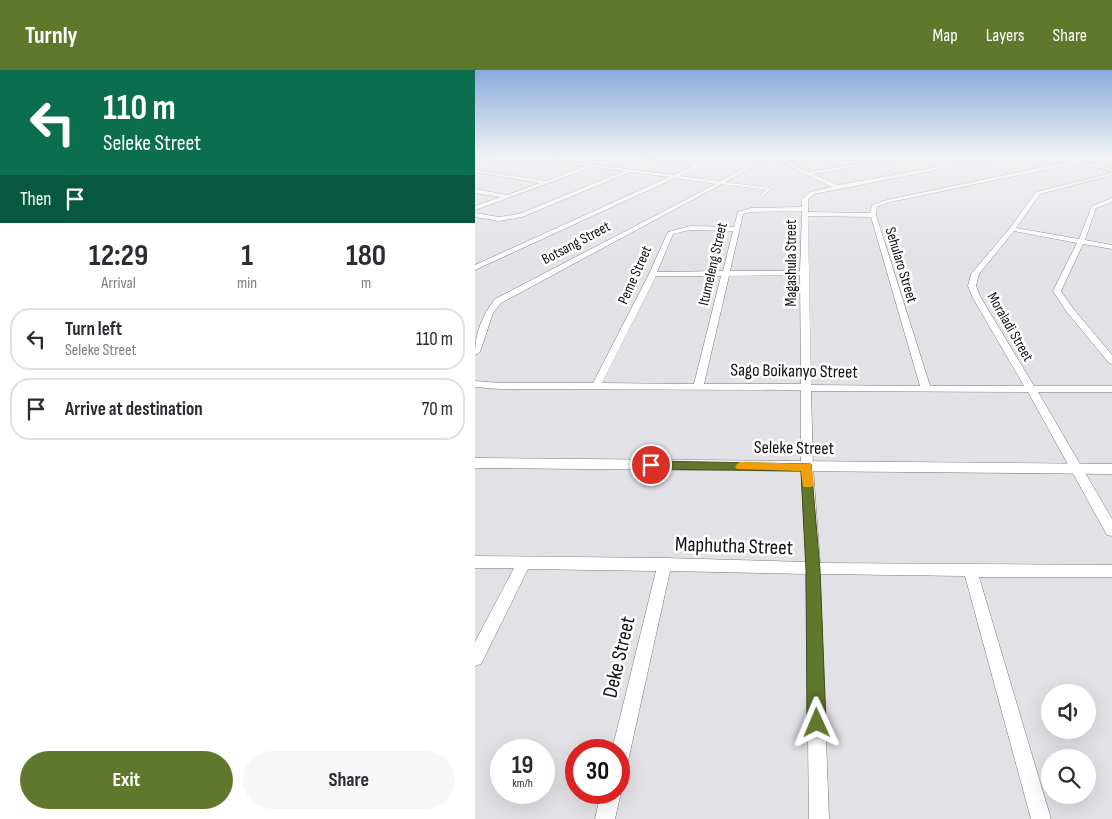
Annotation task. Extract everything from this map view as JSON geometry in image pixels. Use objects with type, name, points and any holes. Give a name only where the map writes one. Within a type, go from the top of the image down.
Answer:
[{"type":"street","points":[[480,192],[508,197]]},
{"type":"street","points":[[475,208],[521,192]]},
{"type":"street","points":[[475,214],[499,219],[510,219],[578,192]]},
{"type":"street","points":[[475,268],[641,192]]},
{"type":"street","name":"Botsang Street","points":[[475,352],[489,313],[498,301],[703,192]]},
{"type":"street","name":"Magashula Street","points":[[819,819],[813,570],[807,467],[804,273],[805,198],[820,192]]},
{"type":"street","name":"Sehularo Street","points":[[926,388],[873,215],[873,206],[932,192]]},
{"type":"street","name":"Moraladi Street","points":[[1040,192],[975,274],[972,286],[977,298],[1078,469],[1112,532]]},
{"type":"street","points":[[1112,200],[1094,207],[1081,241],[1059,282],[1057,291],[1073,315],[1112,361]]},
{"type":"street","name":"Itumeleng Street","points":[[699,385],[739,213],[747,210],[806,212]]},
{"type":"street","points":[[806,212],[873,215]]},
{"type":"street","name":"Peme Street","points":[[596,386],[653,274],[661,250],[670,233],[690,228],[735,228]]},
{"type":"street","points":[[1012,229],[1112,247]]},
{"type":"street","points":[[653,274],[804,273]]},
{"type":"street","name":"Sago Boikanyo Street","points":[[475,384],[500,386],[699,385],[806,388],[1112,389]]},
{"type":"street","name":"Seleke Street","points":[[475,463],[1112,469]]},
{"type":"street","name":"Maphutha Street","points":[[475,562],[665,564],[813,570],[1112,571]]},
{"type":"street","points":[[475,658],[524,562]]},
{"type":"street","name":"Deke Street","points":[[624,739],[665,564]]},
{"type":"street","points":[[971,572],[1041,819]]},
{"type":"street","points":[[605,819],[608,804]]},
{"type":"slow traffic","points":[[741,467],[807,467],[808,484]]},
{"type":"route","points":[[651,465],[807,467],[813,570],[817,723]]}]
